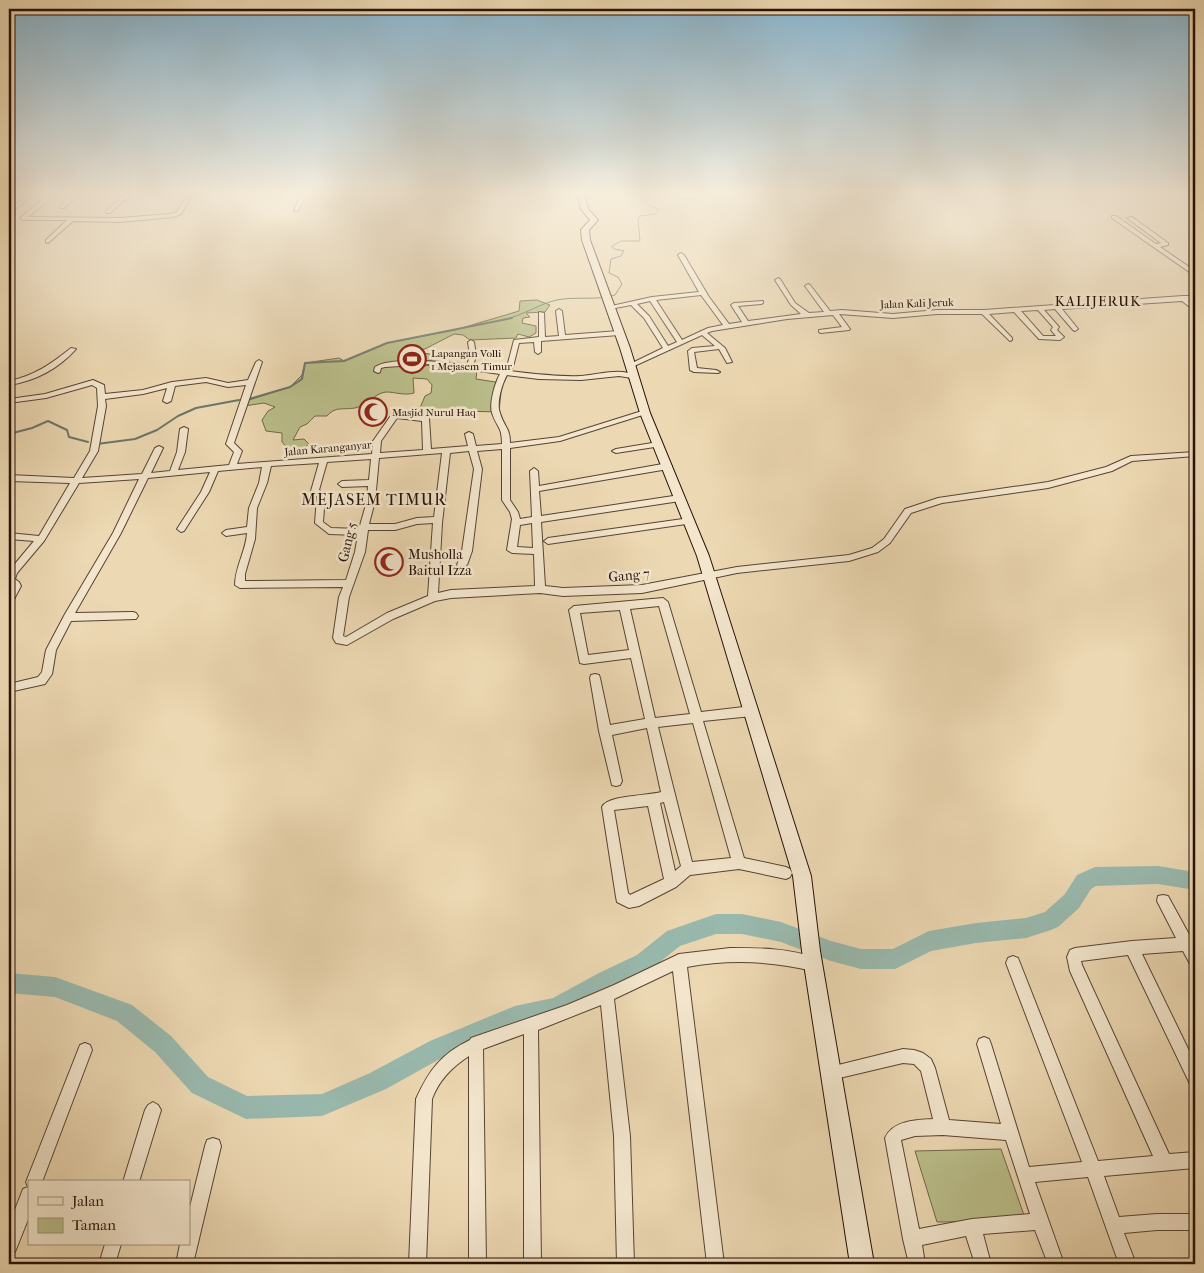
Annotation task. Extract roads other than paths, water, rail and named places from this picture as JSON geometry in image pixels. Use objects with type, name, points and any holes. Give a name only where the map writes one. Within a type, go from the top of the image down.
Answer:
[{"type":"street","points":[[591,252],[645,413],[690,521],[709,574],[802,876],[812,958],[862,1264]]},
{"type":"street","points":[[1164,252],[1195,274]]},
{"type":"street","points":[[681,255],[704,294],[727,326]]},
{"type":"street","points":[[778,280],[795,306],[808,315]]},
{"type":"street","points":[[808,286],[847,329],[821,331]]},
{"type":"street","points":[[608,301],[633,303],[652,299],[704,294]]},
{"type":"street","points":[[1183,298],[1195,309]]},
{"type":"street","name":"Jalan Kali Jeruk","points":[[632,372],[667,349],[702,332],[746,323],[832,313],[857,312],[893,316],[1195,298]]},
{"type":"street","points":[[652,299],[680,342]]},
{"type":"street","points":[[746,323],[734,305],[760,302]]},
{"type":"street","points":[[633,303],[642,310],[667,349]]},
{"type":"street","points":[[1057,307],[1075,329]]},
{"type":"street","points":[[1016,310],[1041,338],[1060,338],[1054,330],[1056,327],[1039,308]]},
{"type":"street","points":[[559,311],[562,336]]},
{"type":"street","points":[[984,312],[1010,339]]},
{"type":"street","points":[[538,352],[541,313]]},
{"type":"street","points":[[538,551],[512,551],[515,523],[514,512],[506,500],[506,432],[496,413],[495,404],[500,380],[510,367],[515,341],[562,336],[595,337],[619,332]]},
{"type":"street","points":[[702,332],[721,347],[726,353],[729,362]]},
{"type":"street","points":[[468,368],[473,356],[471,342]]},
{"type":"street","points":[[716,372],[694,370],[690,352],[692,350],[721,347]]},
{"type":"street","points":[[9,383],[26,380],[42,374],[73,348]]},
{"type":"street","points":[[232,468],[238,451],[230,444],[259,362]]},
{"type":"street","points":[[378,371],[378,367],[384,365],[428,362],[506,373],[556,377],[596,377],[632,372]]},
{"type":"street","points":[[102,397],[143,392],[172,384],[206,380],[228,385],[251,382]]},
{"type":"street","points":[[9,401],[54,394],[91,382],[100,385],[102,397],[96,446],[41,539],[13,572],[10,580],[16,586],[9,600]]},
{"type":"street","points":[[167,401],[172,384]]},
{"type":"street","name":"Jalan Karanganyar","points":[[9,478],[76,481],[324,459],[507,446],[560,439],[645,413]]},
{"type":"street","name":"Gang 5","points":[[338,634],[347,583],[360,552],[363,529],[371,501],[377,441],[396,416],[425,419],[426,452]]},
{"type":"street","points":[[173,473],[181,452],[184,430]]},
{"type":"street","points":[[462,566],[467,550],[478,469],[469,434]]},
{"type":"street","points":[[616,451],[658,444]]},
{"type":"street","points":[[9,688],[41,681],[45,678],[51,650],[117,533],[159,448]]},
{"type":"street","points":[[435,597],[437,520],[446,450]]},
{"type":"street","name":"Gang 7","points":[[338,634],[340,640],[347,641],[390,616],[435,597],[451,594],[540,589],[563,592],[642,589],[668,585],[709,574],[814,560],[849,558],[875,550],[887,541],[903,516],[908,512],[941,500],[1048,485],[1109,469],[1131,459],[1195,454]]},
{"type":"street","points":[[324,459],[315,491],[321,495],[319,523],[329,531],[395,527],[417,521],[437,520]]},
{"type":"street","points":[[267,464],[263,483],[253,508],[251,539],[240,574],[242,586],[347,583]]},
{"type":"street","points":[[540,488],[668,466]]},
{"type":"street","points":[[181,529],[205,492],[215,469]]},
{"type":"street","points":[[534,471],[540,488],[536,521],[540,589]]},
{"type":"street","points":[[342,484],[373,483]]},
{"type":"street","points":[[515,523],[680,498]]},
{"type":"street","points":[[548,541],[690,521]]},
{"type":"street","points":[[226,533],[251,529]]},
{"type":"street","points":[[9,536],[41,539]]},
{"type":"street","points":[[636,652],[582,661],[574,610],[663,602],[740,862]]},
{"type":"street","points":[[624,606],[668,795],[688,869]]},
{"type":"street","points":[[68,617],[133,616]]},
{"type":"street","points":[[595,678],[604,731],[616,780]]},
{"type":"street","points":[[604,731],[651,723],[752,711]]},
{"type":"street","points":[[668,795],[653,800],[611,805],[608,808],[622,897],[629,902],[671,882],[688,869],[740,862],[786,873]]},
{"type":"street","points":[[653,800],[671,882]]},
{"type":"street","points":[[1163,901],[1191,944],[1195,959]]},
{"type":"street","points":[[1164,1162],[1073,960],[1075,956],[1132,948],[1191,944]]},
{"type":"street","points":[[1132,948],[1195,1079]]},
{"type":"street","points":[[417,1264],[422,1116],[428,1085],[440,1068],[476,1044],[512,1030],[531,1026],[607,996],[679,961],[723,955],[812,958]]},
{"type":"street","points":[[679,961],[716,1264]]},
{"type":"street","points":[[1013,963],[1093,1169],[1127,1264]]},
{"type":"street","points":[[607,996],[622,1136],[626,1264]]},
{"type":"street","points":[[531,1026],[533,1264]]},
{"type":"street","points":[[476,1044],[478,1264]]},
{"type":"street","points":[[984,1044],[1024,1174],[1056,1264]]},
{"type":"street","points":[[35,1180],[85,1050]]},
{"type":"street","points":[[831,1073],[903,1056],[914,1056],[923,1059],[931,1076],[943,1127]]},
{"type":"street","points":[[132,1180],[153,1110]]},
{"type":"street","points":[[916,1264],[894,1138],[895,1134],[902,1130],[943,1127],[1011,1133]]},
{"type":"street","points":[[190,1240],[213,1146]]},
{"type":"street","points":[[1024,1174],[1195,1160]]},
{"type":"street","points":[[9,1246],[28,1198]]},
{"type":"street","points":[[911,1239],[972,1227],[1041,1221]]},
{"type":"street","points":[[1113,1226],[1156,1222],[1195,1222]]},
{"type":"street","points":[[972,1227],[983,1264]]},
{"type":"street","points":[[107,1264],[112,1246]]},
{"type":"street","points":[[184,1264],[188,1246]]},
{"type":"waterway","points":[[506,319],[557,300],[601,298],[615,295],[622,284],[618,277],[609,273],[611,259],[621,256],[623,252]]},
{"type":"waterway","points":[[249,399],[290,387],[302,379],[305,363],[344,361],[387,343],[512,318]]},
{"type":"waterway","points":[[97,444],[135,439],[157,430],[178,416],[196,408],[239,400]]},
{"type":"waterway","points":[[9,434],[32,428],[48,421],[67,430],[69,437],[88,442]]},
{"type":"waterway","points":[[9,983],[55,987],[124,1013],[163,1044],[200,1085],[246,1108],[322,1105],[378,1081],[430,1052],[515,1017],[556,1008],[606,980],[644,962],[674,938],[716,924],[742,924],[781,932],[831,951],[861,959],[895,959],[929,941],[976,933],[1026,928],[1051,920],[1072,901],[1084,882],[1095,877],[1158,875],[1195,881]]},
{"type":"place","name":"Lapangan Volli 1 Mejasem Timur","points":[[412,359]]},
{"type":"place","name":"Masjid Nurul Haq","points":[[373,412]]},
{"type":"place","name":"Musholla Baitul Izza","points":[[389,562]]},
{"type":"district","name":"KALIJERUK","points":[[1098,301]]},
{"type":"district","name":"MEJASEM TIMUR","points":[[374,499]]}]
